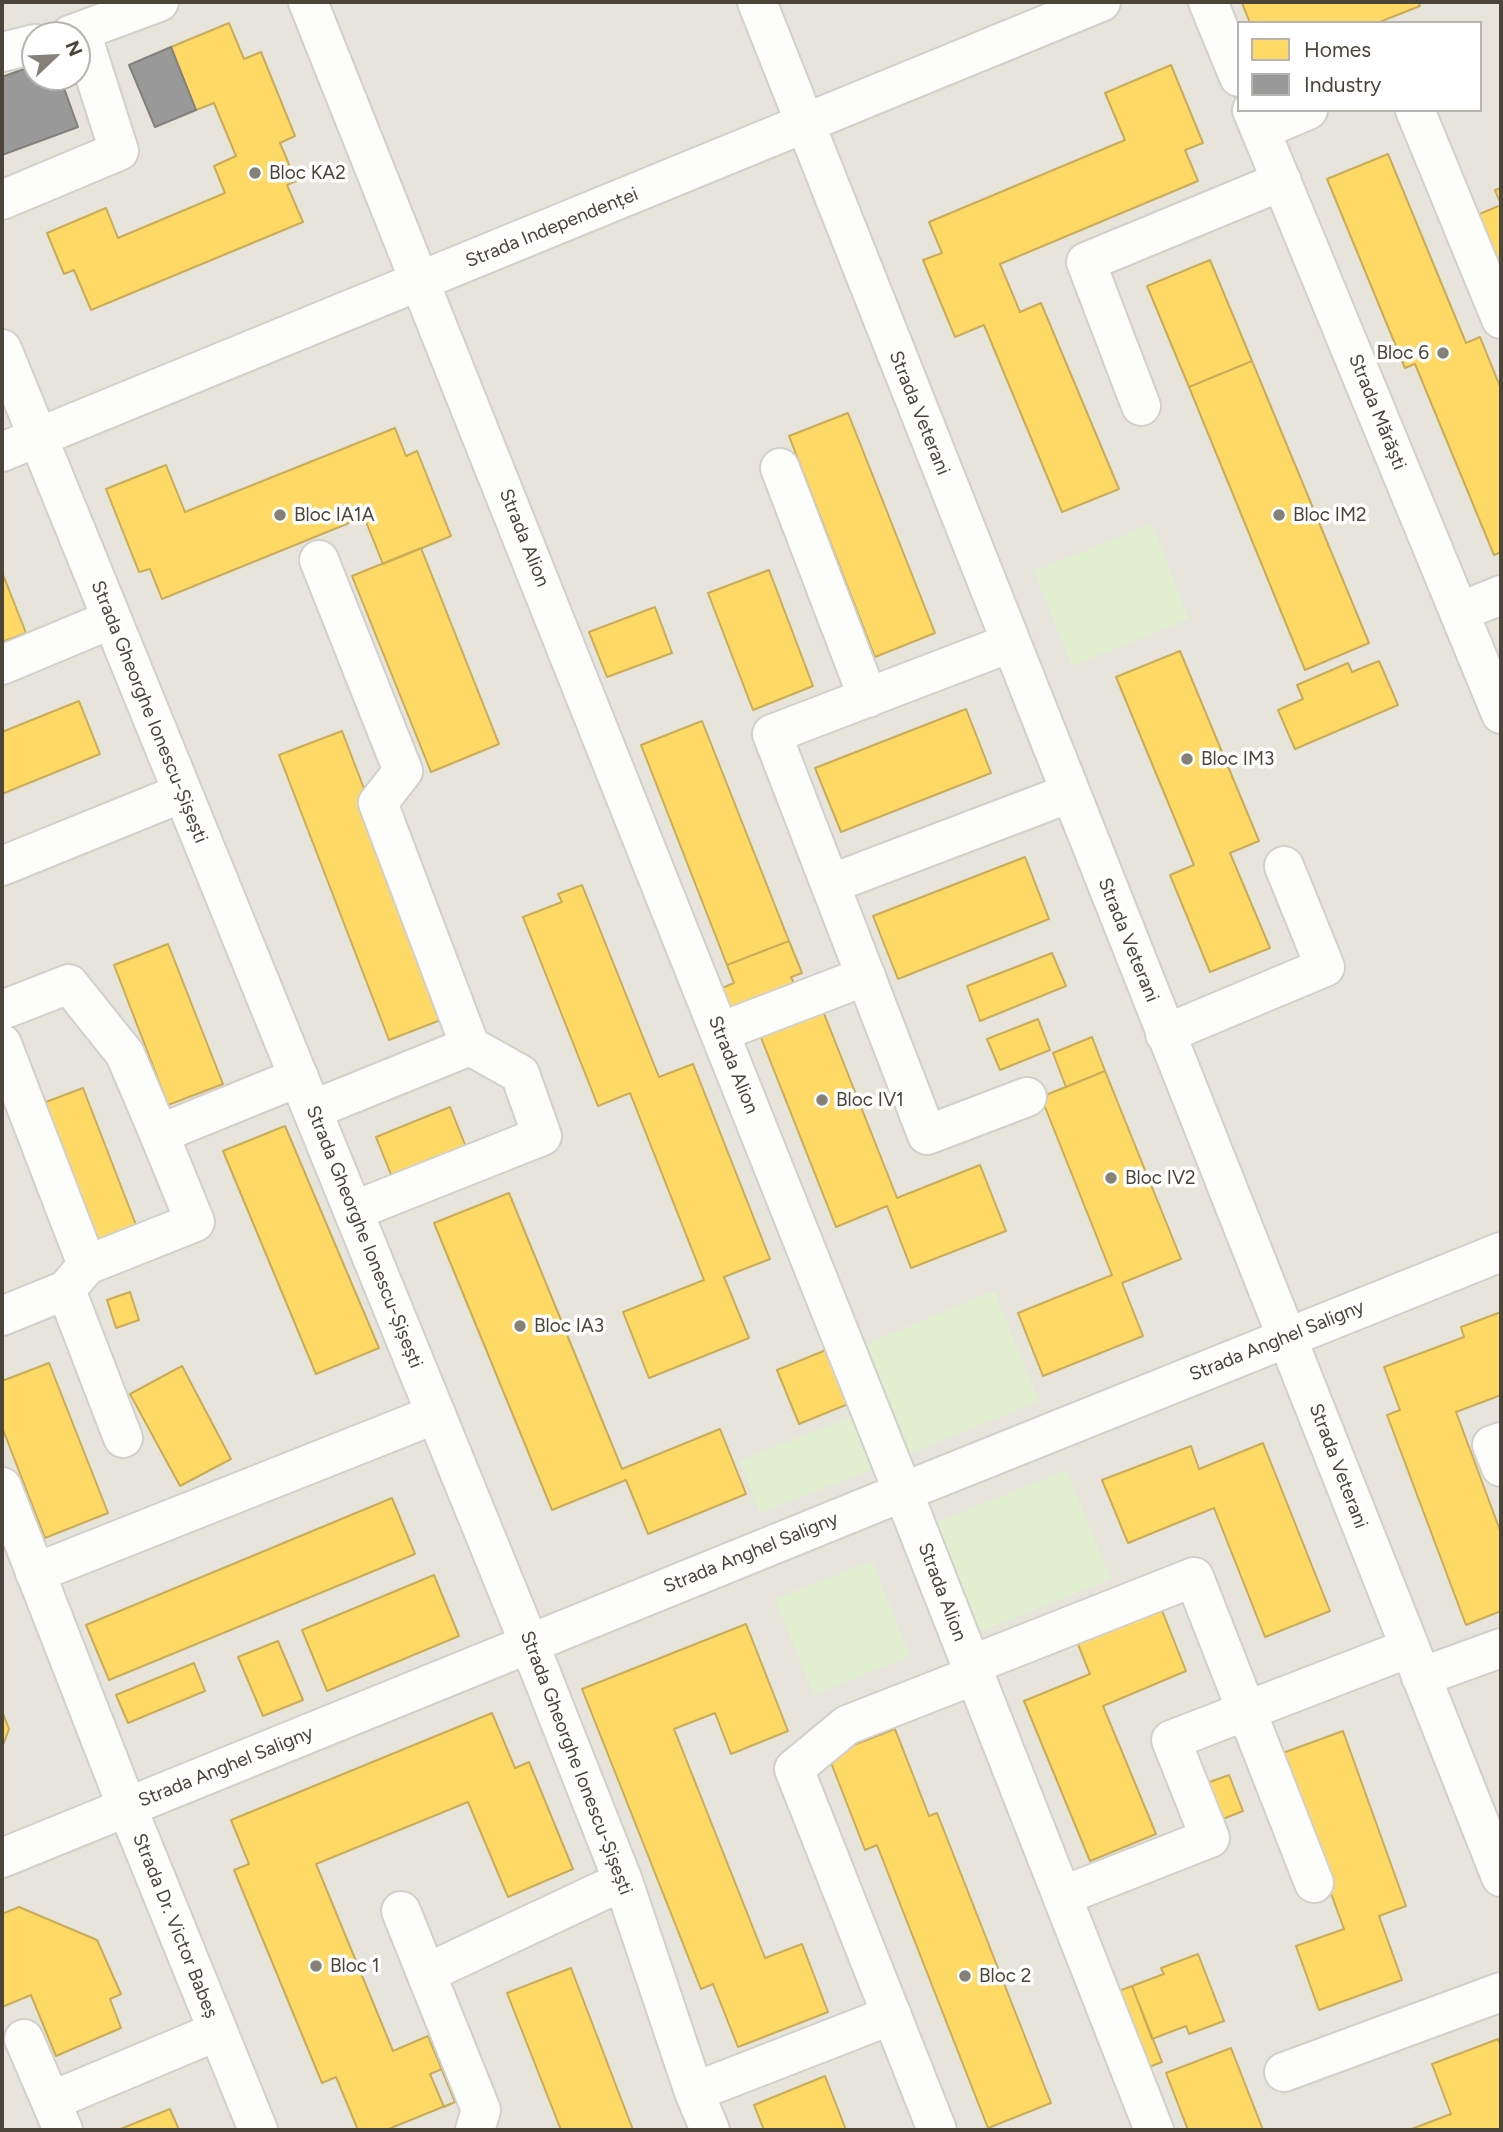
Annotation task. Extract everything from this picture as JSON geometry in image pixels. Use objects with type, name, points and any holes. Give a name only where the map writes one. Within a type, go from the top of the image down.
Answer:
[{"type":"street","points":[[91,28],[159,2]]},
{"type":"street","name":"Strada Alion","points":[[308,2],[422,281],[1154,2130]]},
{"type":"street","name":"Strada Veterani","points":[[757,2],[1501,1877]]},
{"type":"street","name":"Strada Independenței","points":[[2,452],[1101,2]]},
{"type":"street","points":[[1208,2],[1237,72]]},
{"type":"street","points":[[2,52],[21,47]]},
{"type":"street","points":[[2,200],[119,151],[91,77]]},
{"type":"street","points":[[1256,120],[1298,112]]},
{"type":"street","points":[[1416,112],[1501,319]]},
{"type":"street","name":"Strada Mărăști","points":[[1256,120],[1501,714]]},
{"type":"street","points":[[1141,406],[1086,262],[1282,181]]},
{"type":"street","name":"Strada Gheorghe Ionescu-Șișești","points":[[2,349],[529,1643],[623,1881],[694,2092],[710,2130]]},
{"type":"street","points":[[780,468],[868,698]]},
{"type":"street","points":[[319,560],[403,771],[378,803],[470,1046],[520,1074],[542,1136],[354,1211]]},
{"type":"street","points":[[1459,612],[1501,595]]},
{"type":"street","points":[[2,665],[112,619]]},
{"type":"street","points":[[1010,643],[772,734],[928,1135],[1027,1097]]},
{"type":"street","points":[[2,866],[182,793]]},
{"type":"street","points":[[830,884],[1070,793]]},
{"type":"street","points":[[1165,1034],[1325,967],[1284,866]]},
{"type":"street","points":[[720,1032],[866,976]]},
{"type":"street","points":[[2,1010],[69,984],[125,1054],[195,1222],[2,1316]]},
{"type":"street","points":[[2,1044],[77,1278],[123,1438]]},
{"type":"street","points":[[159,1134],[470,1046]]},
{"type":"street","name":"Strada Anghel Saligny","points":[[2,1858],[1501,1252]]},
{"type":"street","points":[[35,1573],[436,1414]]},
{"type":"street","points":[[1501,1442],[1492,1445],[1501,1468]]},
{"type":"street","name":"Strada Dr. Victor Babeș","points":[[2,1488],[258,2130]]},
{"type":"street","points":[[937,2130],[793,1769],[847,1725],[1194,1577],[1314,1883]]},
{"type":"street","points":[[1062,1896],[1210,1838],[1171,1740],[1247,1710],[1415,1662],[1501,1648]]},
{"type":"street","points":[[427,1973],[623,1881]]},
{"type":"street","points":[[401,1911],[481,2110],[475,2130]]},
{"type":"street","points":[[1284,2073],[1501,1992]]},
{"type":"street","points":[[694,2092],[892,2015]]},
{"type":"street","points":[[24,2039],[57,2116],[218,2031]]},
{"type":"shaded area","points":[[2,2],[1501,2],[1501,2130],[2,2130]]},
{"type":"green space","points":[[1152,524],[1189,619],[1072,666],[1034,571]]},
{"type":"green space","points":[[994,1291],[1039,1401],[909,1454],[864,1345]]},
{"type":"green space","points":[[860,1413],[880,1466],[760,1513],[739,1461]]},
{"type":"green space","points":[[1066,1470],[1111,1579],[980,1632],[935,1523]]},
{"type":"green space","points":[[872,1561],[910,1656],[814,1695],[775,1599]]},
{"type":"building: Homes","points":[[1418,2],[1420,6],[1382,21],[1249,21],[1242,3]]},
{"type":"building: Homes","name":"Bloc KA2","points":[[229,23],[244,59],[261,52],[295,136],[280,143],[296,181],[287,185],[303,222],[91,310],[74,270],[64,274],[47,233],[106,208],[118,238],[225,193],[214,166],[236,156],[214,103],[196,110],[171,47]]},
{"type":"building: Homes","points":[[1171,65],[1203,143],[1185,150],[1198,181],[1000,264],[1020,312],[1041,303],[1119,489],[1062,512],[984,325],[955,337],[923,260],[942,253],[929,222],[1125,140],[1105,93]]},
{"type":"building: Homes","name":"Bloc 6","points":[[1388,154],[1466,343],[1480,337],[1501,389],[1501,552],[1494,555],[1415,364],[1405,368],[1327,179]]},
{"type":"building: Homes","points":[[1501,188],[1501,205],[1495,190]]},
{"type":"building: Homes","points":[[1501,205],[1501,257],[1495,260],[1477,215]]},
{"type":"building: Homes","points":[[1210,260],[1252,361],[1189,387],[1147,286]]},
{"type":"building: Homes","name":"Bloc IM2","points":[[1252,361],[1369,643],[1305,670],[1189,387]]},
{"type":"building: Homes","points":[[848,413],[935,633],[875,657],[789,436]]},
{"type":"building: Homes","name":"Bloc IA1A","points":[[395,428],[406,456],[417,451],[451,536],[383,564],[364,517],[162,599],[150,569],[139,572],[106,489],[166,465],[185,512]]},
{"type":"building: Homes","points":[[421,548],[499,744],[431,772],[352,576]]},
{"type":"building: Homes","points":[[769,570],[813,686],[753,710],[708,593]]},
{"type":"building: Homes","points":[[2,572],[26,633],[2,642]]},
{"type":"building: Homes","points":[[655,607],[672,653],[607,677],[589,632]]},
{"type":"building: Homes","name":"Bloc IM3","points":[[1180,651],[1259,841],[1230,853],[1270,948],[1210,972],[1170,875],[1194,865],[1116,677]]},
{"type":"building: Homes","points":[[1379,661],[1398,705],[1295,749],[1278,710],[1303,699],[1297,685],[1348,663],[1352,672]]},
{"type":"building: Homes","points":[[79,701],[100,754],[2,794],[2,732]]},
{"type":"building: Homes","points":[[966,709],[991,773],[841,832],[815,768]]},
{"type":"building: Homes","points":[[702,721],[789,941],[727,965],[641,745]]},
{"type":"building: Homes","points":[[342,731],[451,1016],[389,1040],[279,755]]},
{"type":"building: Homes","points":[[1025,857],[1049,919],[898,979],[873,916]]},
{"type":"building: Homes","points":[[582,885],[659,1077],[693,1064],[770,1259],[724,1277],[749,1338],[649,1378],[623,1312],[704,1280],[630,1093],[598,1106],[523,917],[562,902],[558,894]]},
{"type":"building: Homes","points":[[789,941],[802,973],[791,977],[797,990],[724,1019],[713,992],[734,983],[727,965]]},
{"type":"building: Homes","points":[[168,944],[223,1084],[168,1105],[114,965]]},
{"type":"building: Homes","points":[[1052,953],[1066,986],[980,1021],[967,986]]},
{"type":"building: Homes","name":"Bloc IV1","points":[[823,1011],[897,1198],[980,1165],[1006,1231],[911,1268],[887,1206],[836,1227],[760,1035]]},
{"type":"building: Homes","points":[[1038,1019],[1050,1050],[1000,1070],[987,1039]]},
{"type":"building: Homes","points":[[1092,1037],[1105,1071],[1066,1087],[1053,1053]]},
{"type":"building: Homes","name":"Bloc IV2","points":[[1105,1071],[1181,1259],[1122,1283],[1143,1336],[1043,1376],[1018,1313],[1112,1275],[1041,1097]]},
{"type":"building: Homes","points":[[83,1088],[136,1225],[84,1246],[30,1108]]},
{"type":"building: Homes","points":[[450,1107],[468,1152],[394,1182],[376,1137]]},
{"type":"building: Homes","points":[[285,1126],[379,1348],[316,1374],[223,1151]]},
{"type":"building: Homes","name":"Bloc IA3","points":[[509,1193],[622,1469],[720,1429],[746,1494],[648,1534],[626,1480],[552,1510],[434,1223]]},
{"type":"building: Homes","points":[[130,1292],[139,1320],[116,1328],[107,1300]]},
{"type":"building: Homes","points":[[1501,1312],[1501,1395],[1456,1412],[1501,1533],[1501,1611],[1466,1625],[1387,1415],[1400,1410],[1384,1367],[1464,1337],[1461,1327]]},
{"type":"building: Homes","points":[[831,1348],[853,1402],[799,1424],[777,1370]]},
{"type":"building: Homes","points":[[49,1363],[108,1513],[45,1538],[2,1427],[2,1381]]},
{"type":"building: Homes","points":[[182,1366],[231,1459],[180,1486],[130,1394]]},
{"type":"building: Homes","points":[[1263,1443],[1330,1611],[1265,1637],[1214,1508],[1128,1543],[1102,1480],[1191,1446],[1199,1469]]},
{"type":"building: Homes","points":[[392,1498],[415,1554],[109,1680],[86,1625]]},
{"type":"building: Homes","points":[[434,1575],[459,1636],[327,1691],[302,1630]]},
{"type":"building: Homes","points":[[1161,1608],[1186,1671],[1103,1706],[1156,1834],[1090,1861],[1024,1701],[1090,1674],[1077,1642]]},
{"type":"building: Homes","points":[[746,1624],[788,1731],[731,1754],[715,1713],[674,1729],[765,1958],[802,1944],[828,2012],[738,2047],[713,1984],[701,1989],[582,1689]]},
{"type":"building: Homes","points":[[278,1641],[303,1700],[263,1716],[238,1657]]},
{"type":"building: Homes","points":[[194,1663],[205,1691],[128,1723],[116,1695]]},
{"type":"building: Homes","points":[[2,1711],[9,1729],[2,1748]]},
{"type":"building: Homes","name":"Bloc 1","points":[[492,1713],[515,1768],[529,1762],[573,1869],[508,1897],[468,1802],[316,1864],[393,2051],[428,2036],[455,2102],[386,2130],[358,2130],[336,2077],[322,2083],[234,1870],[249,1864],[231,1820]]},
{"type":"building: Homes","name":"Bloc 2","points":[[895,1729],[929,1816],[937,1813],[1051,2103],[988,2128],[877,1845],[865,1850],[828,1755]]},
{"type":"building: Homes","points":[[1343,1731],[1406,1906],[1379,1916],[1402,1980],[1319,2010],[1296,1946],[1344,1929],[1280,1754]]},
{"type":"building: Homes","points":[[1229,1775],[1243,1811],[1210,1824],[1196,1787]]},
{"type":"building: Homes","points":[[19,1907],[97,1940],[121,1994],[110,1999],[121,2028],[56,2056],[31,1995],[2,2007],[2,1914]]},
{"type":"building: Homes","points":[[1198,1954],[1224,2021],[1189,2034],[1186,2026],[1152,2039],[1132,1986],[1164,1974],[1161,1968]]},
{"type":"building: Homes","points":[[571,1968],[633,2130],[561,2130],[507,1993]]},
{"type":"building: Homes","points":[[1132,1986],[1162,2062],[1141,2070],[1111,1994]]},
{"type":"building: Homes","points":[[1498,2039],[1501,2047],[1501,2130],[1409,2130],[1451,2114],[1432,2064]]},
{"type":"building: Homes","points":[[1231,2048],[1263,2130],[1188,2130],[1166,2073]]},
{"type":"building: Homes","points":[[442,2069],[455,2102],[444,2107],[430,2074]]},
{"type":"building: Homes","points":[[825,2076],[846,2130],[764,2130],[754,2105]]},
{"type":"building: Homes","points":[[170,2109],[179,2130],[118,2130]]},
{"type":"building: Industry","points":[[171,47],[196,110],[155,127],[129,65]]},
{"type":"building: Industry","points":[[21,70],[21,91],[65,91],[78,127],[2,155],[2,77]]},
{"type":"place","name":"Bloc KA2","points":[[255,173]]},
{"type":"place","name":"Bloc 6","points":[[1443,353]]},
{"type":"place","name":"Bloc IA1A","points":[[280,515]]},
{"type":"place","name":"Bloc IM2","points":[[1279,515]]},
{"type":"place","name":"Bloc IM3","points":[[1187,759]]},
{"type":"place","name":"Bloc IV1","points":[[822,1100]]},
{"type":"place","name":"Bloc IV2","points":[[1111,1178]]},
{"type":"place","name":"Bloc IA3","points":[[520,1326]]},
{"type":"place","name":"Bloc 1","points":[[316,1966]]},
{"type":"place","name":"Bloc 2","points":[[965,1976]]}]
